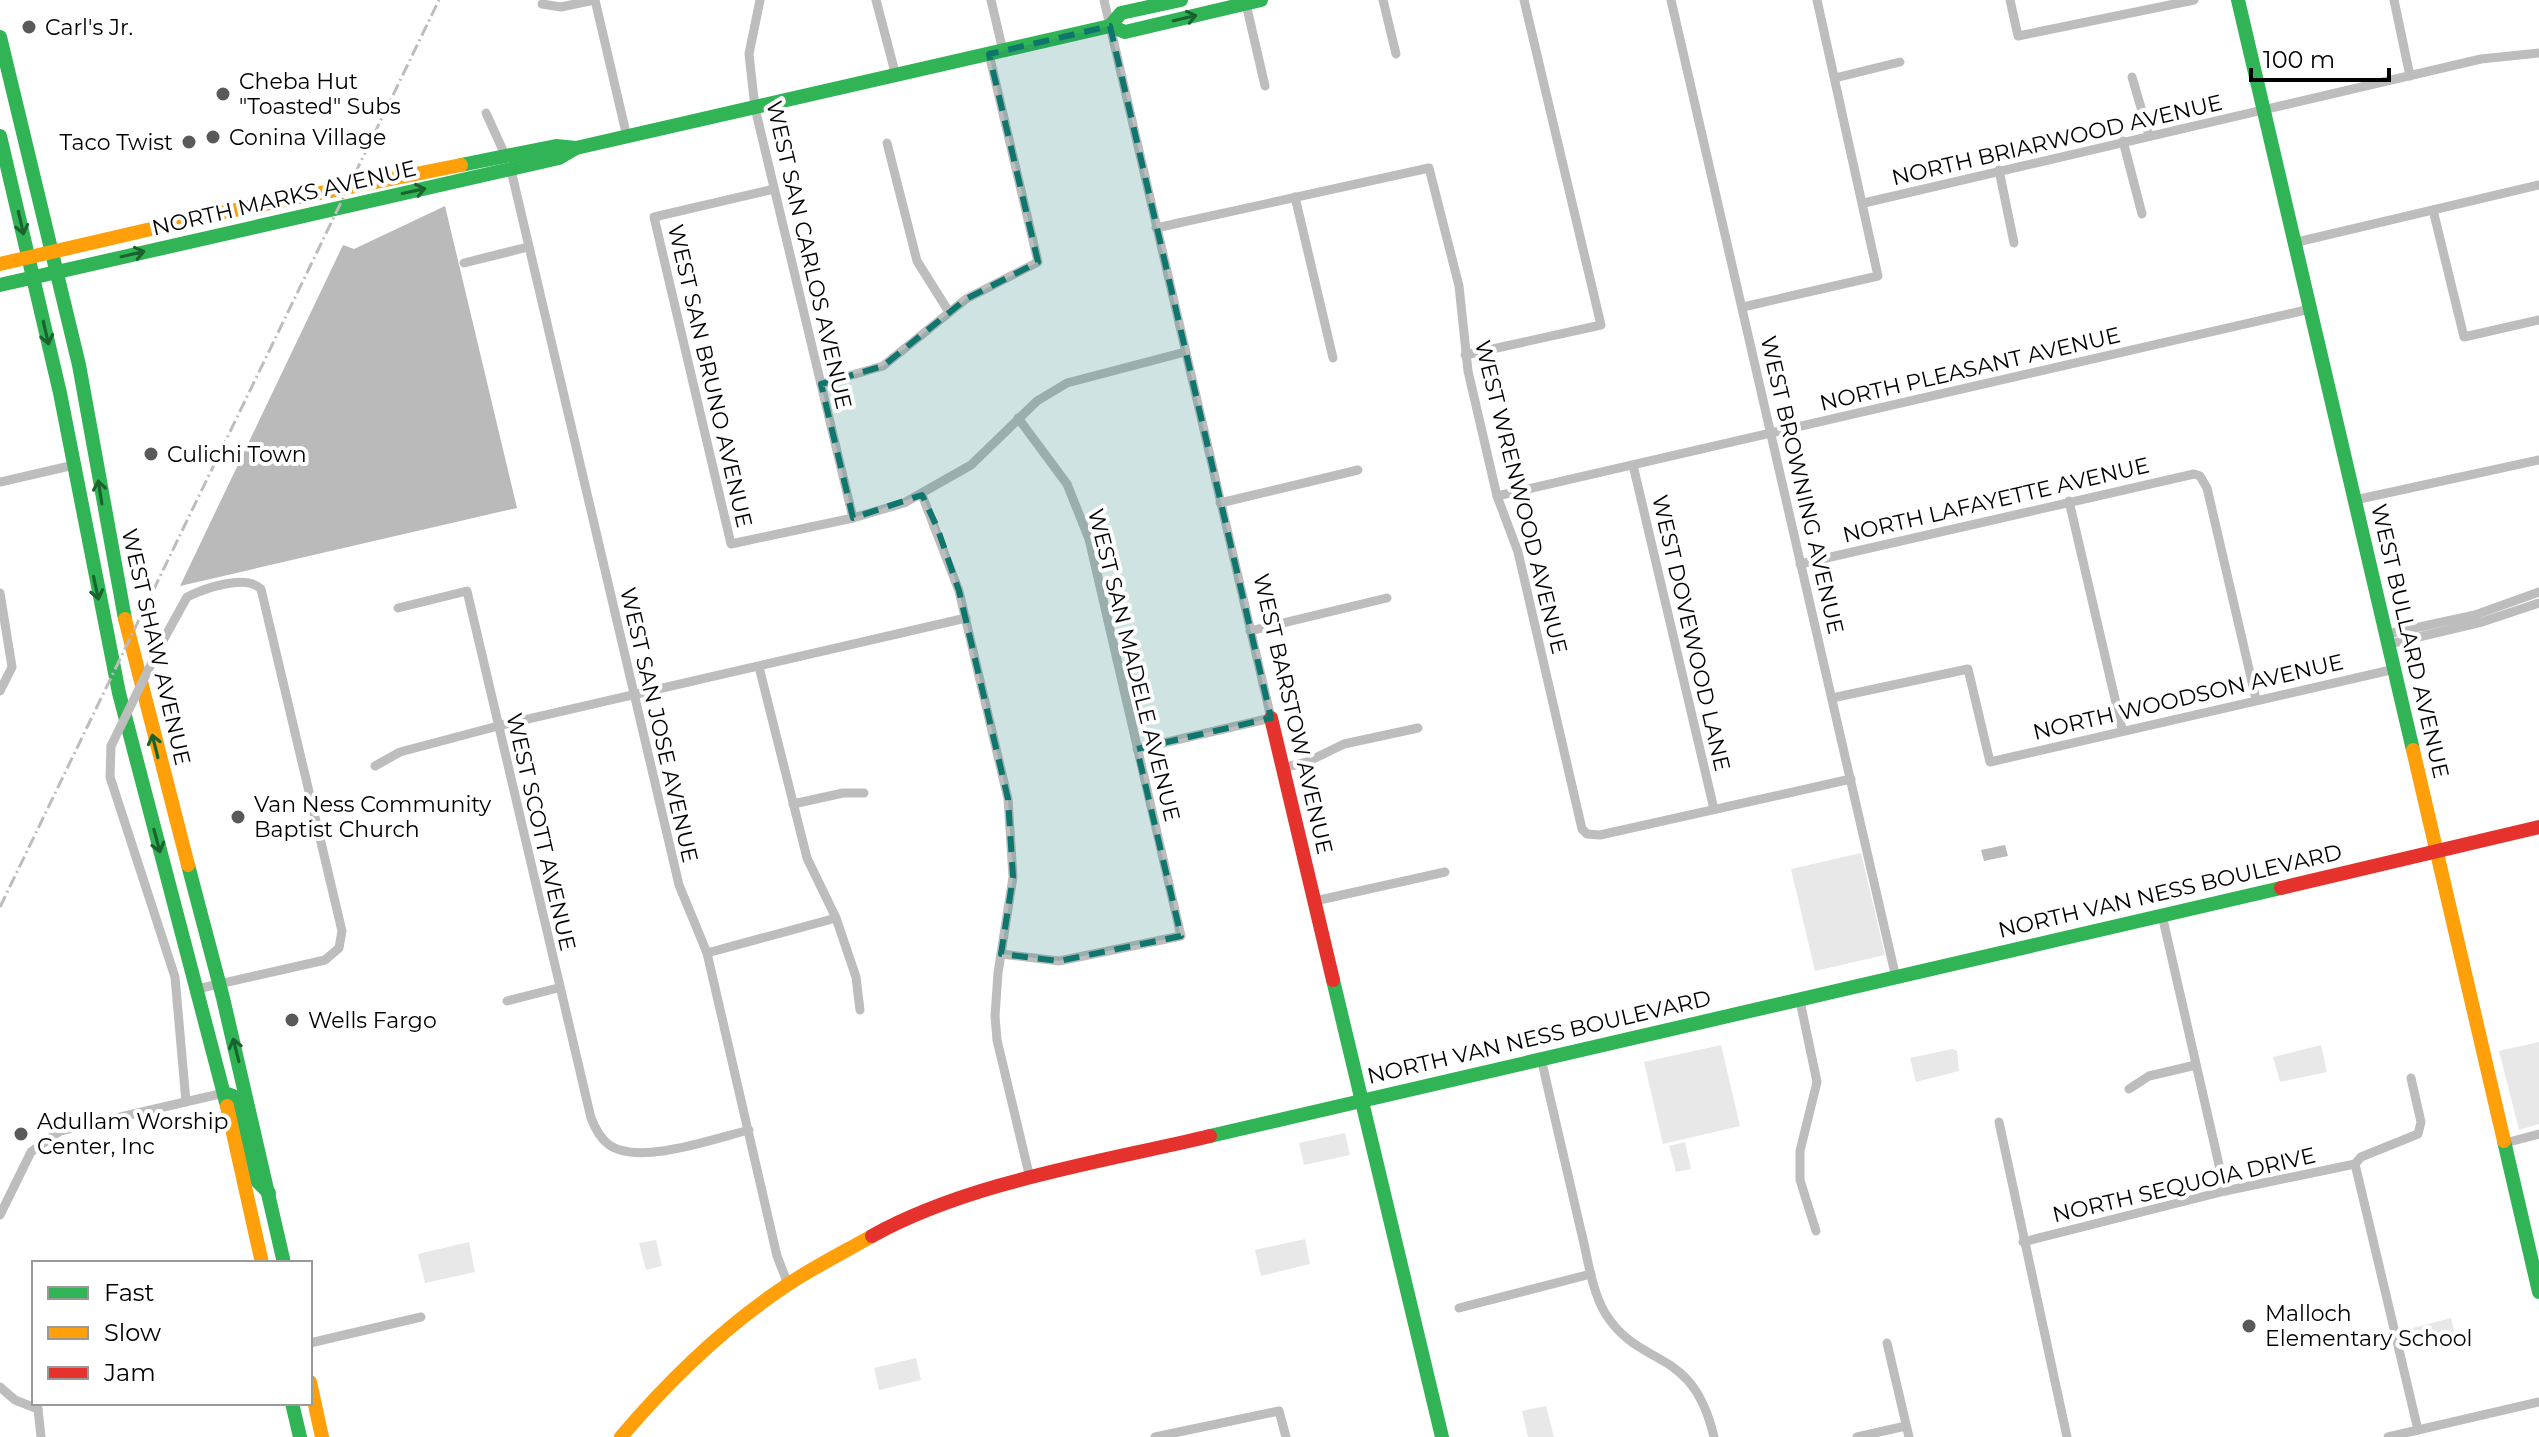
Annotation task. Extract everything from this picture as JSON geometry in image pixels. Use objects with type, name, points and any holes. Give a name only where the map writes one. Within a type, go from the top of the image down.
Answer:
[{"type":"main road","name":"NORTH MARKS AVENUE","points":[[1110,26],[1121,13],[1181,0]]},
{"type":"main road","name":"NORTH MARKS AVENUE","points":[[0,264],[297,198],[508,163],[559,158],[576,148],[1110,26],[1125,32],[1261,0]]},
{"type":"main road","name":"WEST BULLARD AVENUE","points":[[2238,0],[2261,112],[2388,639],[2539,1292]]},
{"type":"main road","name":"WEST SHAW AVENUE","points":[[0,37],[86,397],[127,630],[176,830],[219,983],[284,1261]]},
{"type":"main road","points":[[0,72],[22,122]]},
{"type":"main road","name":"WEST SHAW AVENUE","points":[[0,136],[74,465],[119,693],[224,1093],[262,1261]]},
{"type":"main road","name":"NORTH MARKS AVENUE","points":[[0,285],[508,163]]},
{"type":"main road","points":[[190,241],[202,229],[260,216],[297,198]]},
{"type":"main road","name":"WEST BARSTOW AVENUE","points":[[1271,718],[1442,1437]]},
{"type":"main road","name":"NORTH VAN NESS BOULEVARD","points":[[621,1437],[658,1393],[716,1338],[788,1284],[899,1221],[951,1201],[1030,1178],[1361,1099],[1800,1001],[2539,827]]},
{"type":"main road","points":[[224,1093],[236,1099],[256,1180],[269,1194]]},
{"type":"main road","points":[[252,1214],[271,1261]]},
{"type":"main road","points":[[312,1391],[322,1437]]},
{"type":"main road","points":[[292,1405],[300,1437]]},
{"type":"main road","points":[[305,1405],[313,1437]]},
{"type":"street","points":[[542,4],[561,7],[595,0],[627,137]]},
{"type":"street","name":"WEST SAN CARLOS AVENUE","points":[[760,0],[749,54],[755,108],[853,518]]},
{"type":"street","points":[[876,0],[896,76]]},
{"type":"street","points":[[821,384],[883,366],[949,312],[989,285],[1038,262],[996,53],[991,0]]},
{"type":"street","name":"WEST BARSTOW AVENUE","points":[[1104,0],[1271,718]]},
{"type":"street","points":[[1383,0],[1396,54]]},
{"type":"street","points":[[1465,355],[1601,325],[1524,0]]},
{"type":"street","name":"WEST BROWNING AVENUE","points":[[1671,0],[1896,978]]},
{"type":"street","points":[[1743,307],[1878,276],[1817,0]]},
{"type":"street","points":[[2010,0],[2018,36],[2194,0]]},
{"type":"street","points":[[2394,0],[2410,76]]},
{"type":"street","points":[[1246,4],[1265,86]]},
{"type":"street","name":"NORTH BRIARWOOD AVENUE","points":[[1864,203],[2481,59],[2539,53]]},
{"type":"street","points":[[1835,78],[1900,62]]},
{"type":"street","points":[[2132,77],[2149,135]]},
{"type":"street","name":"WEST SAN JOSE AVENUE","points":[[486,113],[508,163],[679,885],[707,953],[777,1256],[788,1284]]},
{"type":"street","points":[[2123,141],[2142,214]]},
{"type":"street","points":[[887,143],[917,261],[949,312]]},
{"type":"street","name":"WEST WRENWOOD AVENUE","points":[[1295,197],[1429,168],[1459,286],[1465,355],[1497,496],[1518,552],[1580,823],[1587,834],[1600,835],[1714,809]]},
{"type":"street","points":[[1999,170],[2014,243]]},
{"type":"street","points":[[2293,243],[2539,185]]},
{"type":"street","name":"WEST SAN BRUNO AVENUE","points":[[774,189],[654,217],[731,544],[853,518]]},
{"type":"street","points":[[1156,228],[1295,197],[1333,358]]},
{"type":"street","points":[[2433,210],[2464,337],[2539,320]]},
{"type":"street","points":[[464,263],[528,247]]},
{"type":"street","name":"NORTH PLEASANT AVENUE","points":[[1497,496],[2310,309]]},
{"type":"street","points":[[853,518],[922,495],[971,465],[1018,418],[1051,392],[1080,377],[1185,352]]},
{"type":"street","name":"WEST SAN MADELE AVENUE","points":[[1001,954],[1059,961],[1181,936],[1079,509],[1052,459],[1018,418]]},
{"type":"street","points":[[2355,500],[2539,460]]},
{"type":"street","points":[[0,482],[74,465]]},
{"type":"street","name":"WEST DOVEWOOD LANE","points":[[1633,465],[1714,809]]},
{"type":"street","points":[[1220,503],[1358,470]]},
{"type":"street","name":"NORTH LAFAYETTE AVENUE","points":[[1800,564],[2188,474],[2200,476],[2207,488],[2256,699]]},
{"type":"street","points":[[922,495],[949,558],[966,618],[1008,799],[1013,839],[1010,911],[995,993],[997,1040],[1030,1178]]},
{"type":"street","points":[[2069,501],[2122,729]]},
{"type":"street","points":[[186,1102],[175,977],[110,777],[111,746],[187,597],[243,582],[256,583],[265,597],[342,937],[335,953],[325,960],[197,989]]},
{"type":"street","name":"WEST SCOTT AVENUE","points":[[398,608],[467,591],[591,1118],[610,1146],[632,1153],[650,1153],[749,1130]]},
{"type":"street","points":[[2388,639],[2463,622],[2516,604],[2539,592]]},
{"type":"street","points":[[0,593],[12,667],[0,691]]},
{"type":"street","points":[[1250,631],[1387,598]]},
{"type":"street","points":[[2516,604],[2539,603]]},
{"type":"street","points":[[375,766],[400,752],[498,726],[966,618]]},
{"type":"street","points":[[759,667],[807,858],[836,918],[856,977],[860,1010]]},
{"type":"street","name":"NORTH WOODSON AVENUE","points":[[1832,698],[1968,669],[1990,762],[2122,729],[2395,669]]},
{"type":"street","points":[[1137,749],[1271,718]]},
{"type":"street","points":[[1282,768],[1307,762],[1344,744],[1418,728]]},
{"type":"street","points":[[1714,809],[1851,779]]},
{"type":"street","points":[[793,804],[843,793],[864,793]]},
{"type":"street","points":[[1315,901],[1445,872]]},
{"type":"street","points":[[2162,915],[2225,1191]]},
{"type":"street","points":[[707,953],[836,918]]},
{"type":"street","points":[[507,1001],[558,988]]},
{"type":"street","points":[[1800,1001],[1817,1082],[1800,1151],[1800,1180],[1816,1231]]},
{"type":"street","points":[[1541,1058],[1600,1304],[1617,1328],[1681,1370],[1702,1398],[1714,1437]]},
{"type":"street","points":[[2129,1089],[2149,1076],[2196,1065]]},
{"type":"street","name":"NORTH SEQUOIA DRIVE","points":[[2023,1242],[2225,1191],[2355,1164],[2361,1157],[2418,1134],[2421,1122],[2411,1078]]},
{"type":"street","points":[[0,1215],[31,1152],[60,1131],[224,1093]]},
{"type":"street","points":[[1999,1122],[2067,1437]]},
{"type":"street","points":[[2505,1143],[2539,1134]]},
{"type":"street","points":[[2355,1164],[2418,1430]]},
{"type":"street","points":[[1459,1308],[1591,1274]]},
{"type":"street","points":[[312,1343],[421,1317]]},
{"type":"street","points":[[1887,1343],[1909,1437]]},
{"type":"street","points":[[0,1387],[15,1400],[32,1404]]},
{"type":"street","points":[[2391,1437],[2539,1402]]},
{"type":"street","points":[[41,1437],[42,1406]]},
{"type":"street","points":[[1155,1437],[1279,1411],[1286,1437]]},
{"type":"street","points":[[1857,1437],[1906,1426]]},
{"type":"highlighted area","points":[[1110,26],[1271,718],[1137,749],[1181,936],[1059,961],[1001,954],[1013,877],[1008,799],[959,591],[937,527],[922,495],[853,518],[821,384],[883,366],[966,299],[1038,262],[989,54]]},
{"type":"shaded area","points":[[445,206],[517,508],[180,586],[343,245],[354,249]]},
{"type":"shaded area","points":[[2005,845],[2008,856],[1984,861],[1981,850]]},
{"type":"shaded area","points":[[1861,853],[1885,955],[1815,971],[1791,869]]},
{"type":"shaded area","points":[[2539,1042],[2539,1124],[2519,1130],[2499,1051]]},
{"type":"shaded area","points":[[1721,1045],[1740,1126],[1663,1144],[1644,1062]]},
{"type":"shaded area","points":[[2321,1045],[2327,1072],[2280,1082],[2273,1057]]},
{"type":"shaded area","points":[[1952,1049],[1957,1051],[1959,1071],[1916,1082],[1910,1058]]},
{"type":"shaded area","points":[[1345,1133],[1350,1155],[1304,1165],[1299,1143]]},
{"type":"shaded area","points":[[1685,1142],[1691,1169],[1676,1172],[1669,1146]]},
{"type":"shaded area","points":[[1305,1239],[1310,1264],[1261,1276],[1255,1250]]},
{"type":"shaded area","points":[[656,1240],[662,1266],[646,1270],[639,1243]]},
{"type":"shaded area","points":[[469,1242],[475,1272],[425,1283],[418,1254]]},
{"type":"shaded area","points":[[2451,1318],[2456,1340],[2413,1349],[2408,1329]]},
{"type":"shaded area","points":[[916,1358],[921,1380],[879,1390],[874,1368]]},
{"type":"shaded area","points":[[1546,1406],[1554,1437],[1528,1437],[1522,1411]]},
{"type":"railway","points":[[0,907],[439,0]]},
{"type":"traffic: fast","points":[[1110,26],[1121,13],[1181,0]]},
{"type":"traffic: fast","points":[[461,165],[556,146],[576,148],[1110,26],[1125,32],[1261,0]]},
{"type":"traffic: fast","points":[[2238,0],[2413,750]]},
{"type":"traffic: fast","points":[[0,37],[79,365],[125,619]]},
{"type":"traffic: fast","points":[[0,136],[60,393],[119,693],[227,1106]]},
{"type":"traffic: fast","points":[[0,285],[559,158],[576,148]]},
{"type":"traffic: fast","points":[[188,865],[223,998],[284,1261]]},
{"type":"traffic: fast","points":[[1210,1136],[2281,888]]},
{"type":"traffic: fast","points":[[1333,980],[1442,1437]]},
{"type":"traffic: fast","points":[[224,1093],[233,1096],[238,1104],[256,1180],[269,1193]]},
{"type":"traffic: fast","points":[[2504,1141],[2539,1292]]},
{"type":"traffic: fast","points":[[292,1405],[300,1437]]},
{"type":"traffic: slow","points":[[0,264],[220,213],[461,165]]},
{"type":"traffic: slow","points":[[125,619],[188,865]]},
{"type":"traffic: slow","points":[[2413,750],[2504,1141]]},
{"type":"traffic: slow","points":[[227,1106],[262,1261]]},
{"type":"traffic: slow","points":[[621,1437],[678,1374],[741,1318],[797,1278],[872,1236]]},
{"type":"traffic: slow","points":[[312,1391],[322,1437]]},
{"type":"traffic: jam","points":[[1271,718],[1333,980]]},
{"type":"traffic: jam","points":[[2281,888],[2539,827]]},
{"type":"traffic: jam","points":[[872,1236],[910,1217],[993,1187],[1210,1136]]},
{"type":"place","name":"Carl's Jr.","points":[[29,27]]},
{"type":"place","name":"Cheba Hut \"Toasted\" Subs","points":[[223,94]]},
{"type":"place","name":"Conina Village","points":[[213,137]]},
{"type":"place","name":"Taco Twist","points":[[189,142]]},
{"type":"place","name":"Culichi Town","points":[[151,454]]},
{"type":"place","name":"Van Ness Community Baptist Church","points":[[238,817]]},
{"type":"place","name":"Wells Fargo","points":[[292,1020]]},
{"type":"place","name":"Adullam Worship Center, Inc","points":[[21,1134]]},
{"type":"place","name":"Malloch Elementary School","points":[[2249,1326]]}]
